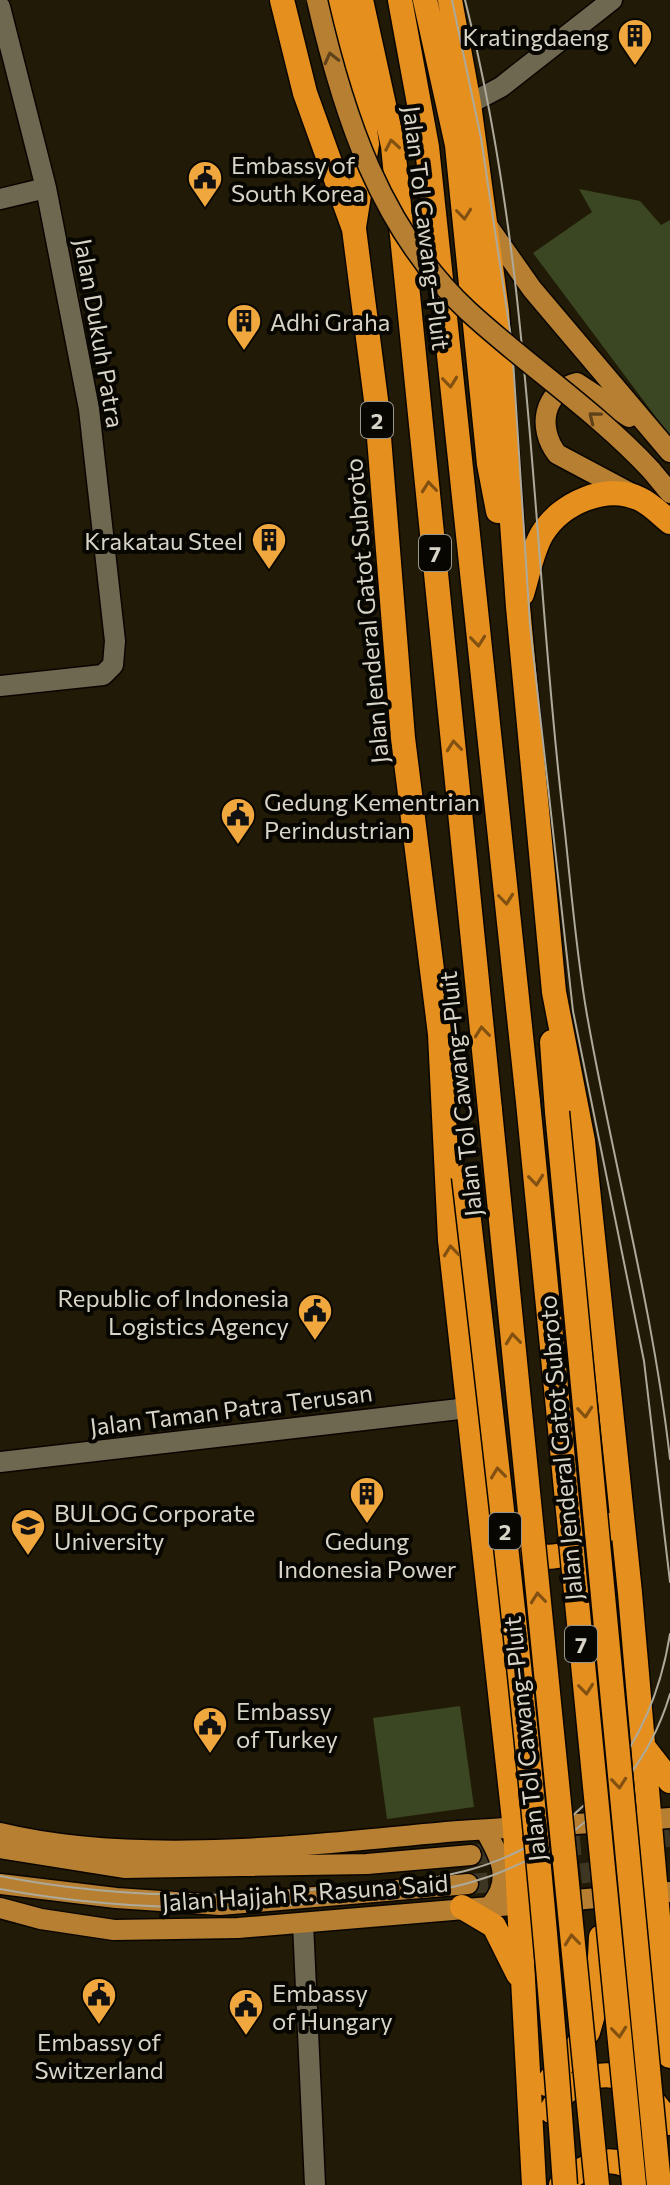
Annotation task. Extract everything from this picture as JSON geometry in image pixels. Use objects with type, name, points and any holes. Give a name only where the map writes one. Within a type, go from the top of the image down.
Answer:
[{"type":"highway","name":"Jalan Jenderal Gatot Subroto","points":[[282,0],[305,93],[354,229],[376,400],[403,738],[445,1084],[443,1126],[450,1240],[515,1829],[534,2185]]},
{"type":"highway","points":[[340,0],[357,74],[367,144],[354,229]]},
{"type":"highway","name":"Jalan Tol Cawang–Pluit","points":[[361,0],[393,146],[597,2185]]},
{"type":"highway","name":"Jalan Tol Cawang–Pluit","points":[[400,0],[427,147],[528,1102],[634,2185]]},
{"type":"highway","points":[[425,0],[457,145],[489,464],[517,582]]},
{"type":"highway","name":"Jalan Jenderal Gatot Subroto","points":[[450,0],[487,225],[554,992],[583,1141],[643,1747],[660,1819],[670,2056]]},
{"type":"highway","points":[[518,607],[541,535],[558,515],[575,503],[615,493],[641,499],[670,522]]},
{"type":"highway","name":"Jalan Jenderal Gatot Subroto","points":[[554,992],[552,1033],[557,1112],[657,2185]]},
{"type":"highway","name":"Jalan Jenderal Gatot Subroto","points":[[445,1084],[455,1116],[464,1177],[511,1583],[550,1971],[563,2185]]},
{"type":"highway","points":[[480,1516],[502,1539],[521,1552],[542,1559],[561,1557],[585,1548],[620,1515]]},
{"type":"highway","points":[[643,1747],[670,1781]]},
{"type":"highway","points":[[465,1896],[494,1926],[524,1987]]},
{"type":"highway","points":[[531,2115],[549,2080],[588,2032],[598,1997],[602,1964],[601,1898]]},
{"type":"highway","points":[[532,2145],[557,2100],[591,2077],[607,2075],[625,2079],[645,2093],[670,2123]]},
{"type":"highway","points":[[563,2185],[578,2171],[595,2162],[612,2161],[630,2165],[657,2185]]},
{"type":"main road","points":[[317,0],[351,128],[373,179],[428,265],[466,309],[630,448],[670,493]]},
{"type":"main road","points":[[487,225],[532,289],[670,452]]},
{"type":"main road","points":[[641,499],[557,454],[546,435],[546,414],[556,393],[577,383],[586,386],[652,434]]},
{"type":"main road","name":"Jalan Hajjah R. Rasuna Said","points":[[0,1833],[128,1849],[368,1842],[485,1830],[660,1819]]},
{"type":"main road","points":[[485,1830],[502,1863],[503,1885],[491,1905]]},
{"type":"main road","points":[[0,1848],[124,1868],[367,1864],[471,1855]]},
{"type":"main road","points":[[0,1884],[116,1898],[220,1905],[465,1896]]},
{"type":"main road","name":"Jalan Hajjah R. Rasuna Said","points":[[0,1908],[41,1919],[114,1930],[303,1923],[465,1896],[491,1905],[664,1893]]},
{"type":"street","points":[[469,104],[501,87],[612,0]]},
{"type":"street","name":"Jalan Dukuh Patra","points":[[0,7],[46,188],[89,409],[115,641],[115,658],[108,671],[94,678],[0,686]]},
{"type":"street","points":[[0,199],[46,188]]},
{"type":"street","name":"Jalan Taman Patra Terusan","points":[[0,1462],[468,1408]]},
{"type":"street","points":[[303,1923],[315,2185]]},
{"type":"green space","points":[[579,189],[640,201],[661,225],[670,220],[670,436],[533,253],[592,212]]},
{"type":"green space","points":[[460,1706],[474,1807],[387,1819],[373,1718]]},
{"type":"tunnel","points":[[471,1855],[670,1837]]},
{"type":"tunnel","points":[[551,1877],[670,1863]]},
{"type":"tunnel","points":[[468,1884],[519,1880]]},
{"type":"tram line","points":[[452,0],[481,138],[512,344],[530,625],[573,1011],[644,1361],[670,1582]]},
{"type":"tram line","points":[[465,0],[488,102],[518,307],[553,720],[580,967],[597,1070],[654,1347],[670,1459]]},
{"type":"tram line","points":[[0,1876],[119,1892],[240,1894],[411,1881],[465,1871],[506,1857],[543,1837],[576,1813],[604,1784],[628,1751],[647,1715],[661,1676],[670,1634]]},
{"type":"tram line","points":[[0,1889],[122,1905],[204,1908],[286,1905],[400,1895],[472,1882],[538,1854],[595,1813],[619,1788],[640,1759],[657,1728],[670,1694]]},
{"type":"place","name":"Kratingdaeng","points":[[635,67]]},
{"type":"place","name":"Embassy of South Korea","points":[[205,209]]},
{"type":"place","name":"Adhi Graha","points":[[244,352]]},
{"type":"place","name":"Krakatau Steel","points":[[269,571]]},
{"type":"place","name":"Gedung Kementrian Perindustrian","points":[[238,846]]},
{"type":"place","name":"Republic of Indonesia Logistics Agency","points":[[315,1342]]},
{"type":"place","name":"Gedung Indonesia Power","points":[[367,1525]]},
{"type":"place","name":"BULOG Corporate University","points":[[28,1557]]},
{"type":"place","name":"Embassy of Turkey","points":[[210,1755]]},
{"type":"place","name":"Embassy of Switzerland","points":[[99,2026]]},
{"type":"place","name":"Embassy of Hungary","points":[[246,2037]]}]
